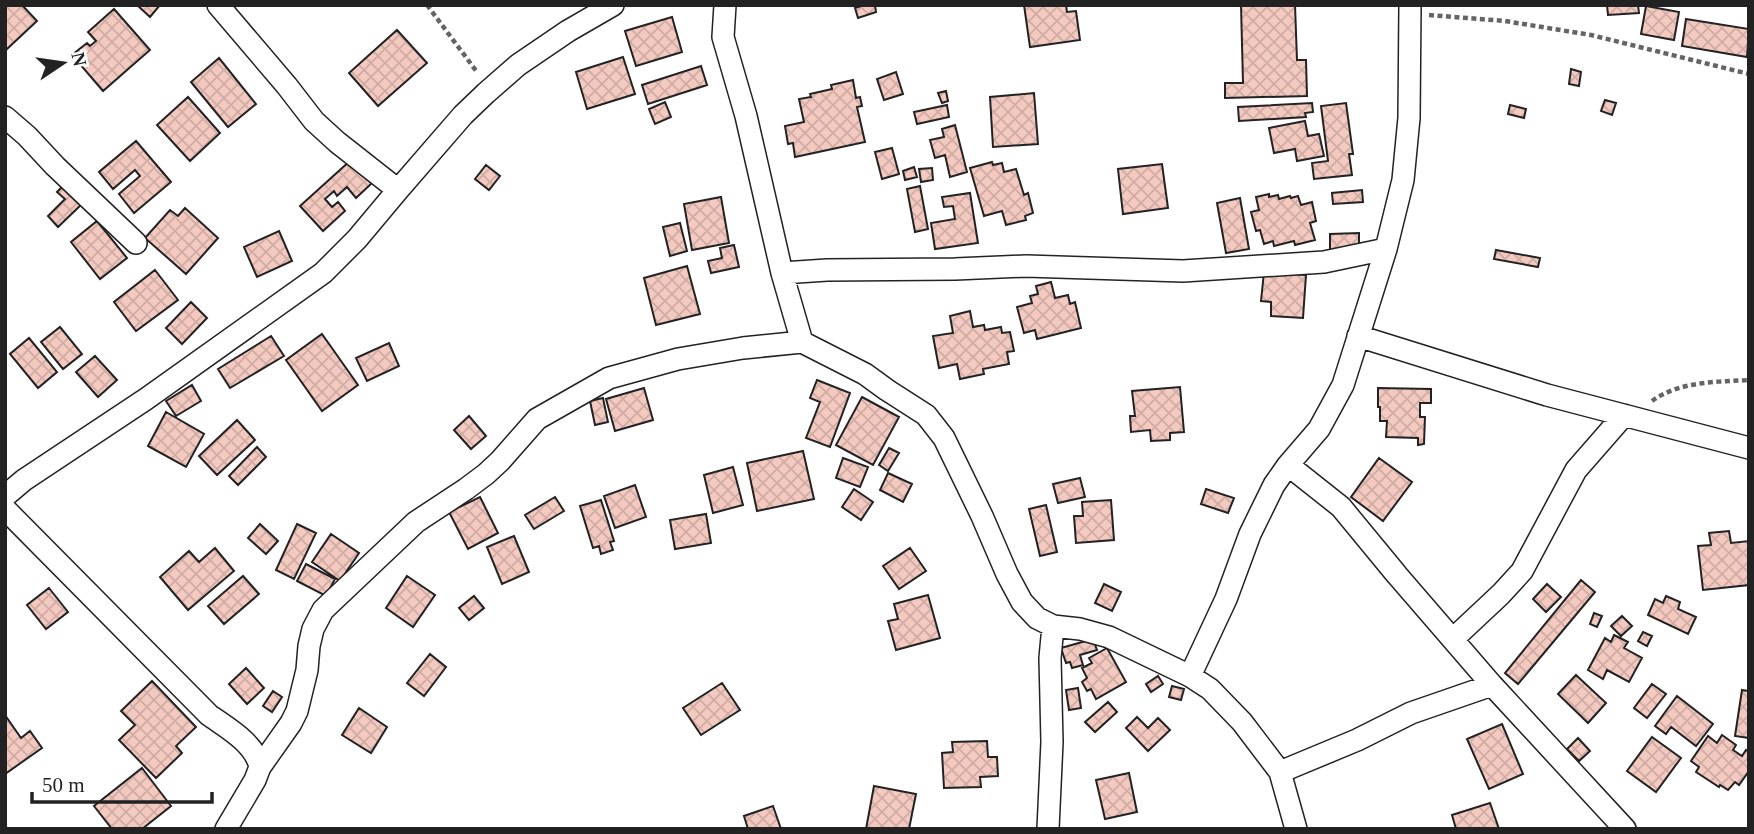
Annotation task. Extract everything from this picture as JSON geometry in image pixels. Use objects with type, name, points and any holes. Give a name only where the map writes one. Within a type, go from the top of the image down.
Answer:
[{"type":"street","points":[[218,5],[314,121],[398,190]]},
{"type":"street","points":[[725,5],[723,37],[746,116],[782,273],[802,342]]},
{"type":"street","points":[[5,496],[24,480],[146,399],[323,272],[357,239],[463,115],[518,65],[605,7]]},
{"type":"street","points":[[1190,676],[1274,485],[1319,429],[1343,385],[1386,249],[1403,180],[1409,117],[1410,10]]},
{"type":"street","points":[[5,117],[136,243]]},
{"type":"street","points":[[782,273],[1026,266],[1183,271],[1324,262],[1386,249]]},
{"type":"street","points":[[1358,337],[1547,395],[1749,448]]},
{"type":"street","points":[[226,829],[255,780],[260,766],[298,711],[313,629],[323,610],[416,522],[486,474],[537,419],[609,378],[678,359],[802,342],[865,374],[926,415],[944,438],[1022,602],[1037,618],[1053,626],[1080,629],[1109,637],[1190,676],[1210,689],[1242,722],[1280,772],[1296,829]]},
{"type":"street","points":[[1453,639],[1502,594],[1521,571],[1576,470],[1629,417]]},
{"type":"street","points":[[1288,465],[1341,507],[1492,685],[1625,829]]},
{"type":"street","points":[[5,509],[209,715],[256,754],[260,766]]},
{"type":"street","points":[[1048,829],[1052,742],[1050,658],[1053,626]]},
{"type":"street","points":[[1280,772],[1357,740],[1411,713],[1492,685]]},
{"type":"path","points":[[428,5],[490,90]]},
{"type":"path","points":[[1410,10],[1505,21],[1591,35],[1749,74]]},
{"type":"path","points":[[1629,417],[1654,399],[1676,388],[1710,382],[1749,380]]},
{"type":"building","points":[[5,5],[22,5],[37,21],[7,49],[5,48]]},
{"type":"building","points":[[137,5],[160,5],[150,17]]},
{"type":"building","points":[[875,5],[876,12],[858,18],[855,8]]},
{"type":"building","points":[[1024,5],[1066,5],[1067,12],[1076,11],[1080,40],[1030,47]]},
{"type":"building","points":[[1241,5],[1295,5],[1297,60],[1306,60],[1307,96],[1225,98],[1225,83],[1243,83]]},
{"type":"building","points":[[1607,5],[1638,5],[1639,13],[1608,15]]},
{"type":"building","points":[[1646,6],[1679,12],[1674,40],[1641,34]]},
{"type":"building","points":[[114,9],[150,50],[103,91],[72,55],[87,43],[90,46],[96,41],[88,32]]},
{"type":"building","points":[[672,17],[682,52],[636,66],[625,31]]},
{"type":"building","points":[[1686,19],[1749,29],[1747,57],[1682,46]]},
{"type":"building","points":[[397,30],[427,63],[378,106],[349,73]]},
{"type":"building","points":[[623,57],[635,94],[587,109],[576,72]]},
{"type":"building","points":[[219,58],[256,104],[228,127],[191,82]]},
{"type":"building","points":[[701,66],[707,85],[648,104],[642,85]]},
{"type":"building","points":[[1571,69],[1581,72],[1579,86],[1569,84]]},
{"type":"building","points":[[896,72],[903,94],[884,100],[877,79]]},
{"type":"building","points":[[853,80],[856,98],[860,97],[862,106],[857,107],[865,142],[795,157],[793,143],[788,144],[785,126],[804,122],[799,99],[832,89],[831,85]]},
{"type":"building","points":[[946,91],[948,101],[942,103],[938,93]]},
{"type":"building","points":[[1034,93],[1038,144],[993,147],[990,97]]},
{"type":"building","points":[[188,97],[220,133],[190,161],[157,125]]},
{"type":"building","points":[[1605,100],[1616,103],[1612,115],[1601,111]]},
{"type":"building","points":[[665,102],[671,117],[655,124],[649,109]]},
{"type":"building","points":[[1312,103],[1313,112],[1305,113],[1306,117],[1239,121],[1238,107]]},
{"type":"building","points":[[1346,103],[1353,154],[1349,154],[1352,175],[1314,179],[1312,163],[1328,161],[1321,106]]},
{"type":"building","points":[[947,105],[949,117],[917,124],[914,112]]},
{"type":"building","points":[[1510,105],[1526,109],[1524,118],[1508,114]]},
{"type":"building","points":[[1305,121],[1308,136],[1319,134],[1324,156],[1297,161],[1295,149],[1274,153],[1269,128]]},
{"type":"building","points":[[955,125],[967,172],[950,177],[945,155],[935,158],[930,140],[944,137],[942,129]]},
{"type":"building","points":[[136,141],[171,182],[134,213],[119,194],[140,176],[135,170],[113,189],[99,172]]},
{"type":"building","points":[[892,148],[899,174],[882,179],[875,152]]},
{"type":"building","points":[[351,160],[372,183],[356,198],[347,187],[337,196],[334,191],[325,199],[332,207],[338,202],[345,211],[323,231],[300,206]]},
{"type":"building","points":[[992,162],[993,165],[1002,163],[1004,172],[1016,169],[1024,195],[1028,193],[1033,213],[1025,216],[1026,220],[1006,225],[1002,211],[984,216],[970,168]]},
{"type":"building","points":[[1162,164],[1168,208],[1123,214],[1118,169]]},
{"type":"building","points":[[486,165],[500,176],[489,190],[475,179]]},
{"type":"building","points":[[914,167],[917,177],[905,180],[903,171]]},
{"type":"building","points":[[932,168],[933,180],[921,182],[919,169]]},
{"type":"building","points":[[65,184],[84,202],[58,227],[48,216],[65,199],[57,192]]},
{"type":"building","points":[[920,186],[928,229],[915,232],[907,189]]},
{"type":"building","points":[[1362,190],[1363,202],[1333,204],[1332,193]]},
{"type":"building","points":[[970,193],[978,243],[935,249],[931,223],[955,219],[953,206],[944,207],[942,197]]},
{"type":"building","points":[[1269,194],[1269,197],[1278,195],[1279,199],[1298,196],[1301,205],[1312,202],[1316,221],[1310,223],[1315,240],[1295,245],[1294,241],[1274,246],[1273,241],[1264,244],[1260,230],[1256,231],[1251,212],[1259,210],[1256,197]]},
{"type":"building","points":[[721,197],[729,243],[692,250],[684,204]]},
{"type":"building","points":[[1240,198],[1249,249],[1226,253],[1217,203]]},
{"type":"building","points":[[185,208],[218,238],[186,274],[145,238],[170,210],[178,216]]},
{"type":"building","points":[[97,221],[127,258],[100,279],[71,242]]},
{"type":"building","points":[[680,223],[687,251],[670,256],[663,227]]},
{"type":"building","points":[[279,231],[292,261],[257,277],[244,247]]},
{"type":"building","points":[[1359,233],[1359,249],[1330,250],[1330,234]]},
{"type":"building","points":[[734,245],[739,267],[711,273],[708,261],[722,258],[720,248]]},
{"type":"building","points":[[1496,250],[1540,258],[1538,267],[1494,259]]},
{"type":"building","points":[[687,266],[700,314],[656,325],[644,278]]},
{"type":"building","points":[[155,270],[178,300],[136,331],[114,302]]},
{"type":"building","points":[[1264,272],[1306,275],[1303,318],[1271,316],[1271,302],[1261,301]]},
{"type":"building","points":[[1051,282],[1055,298],[1068,295],[1070,304],[1075,302],[1081,328],[1037,339],[1035,330],[1024,333],[1017,307],[1032,303],[1030,296],[1038,294],[1036,286]]},
{"type":"building","points":[[191,302],[207,318],[182,344],[166,328]]},
{"type":"building","points":[[970,311],[973,327],[984,325],[985,330],[1001,327],[1002,333],[1010,332],[1014,351],[1007,352],[1009,364],[983,369],[984,374],[960,379],[957,364],[939,368],[933,336],[953,333],[950,316]]},
{"type":"building","points":[[60,327],[82,354],[63,369],[41,342]]},
{"type":"building","points":[[322,334],[358,385],[322,411],[286,360]]},
{"type":"building","points":[[271,336],[284,356],[230,388],[218,369]]},
{"type":"building","points":[[29,338],[57,372],[38,388],[10,354]]},
{"type":"building","points":[[389,343],[399,366],[367,381],[356,358]]},
{"type":"building","points":[[95,356],[117,380],[98,397],[76,372]]},
{"type":"building","points":[[817,380],[850,393],[830,447],[806,438],[820,402],[810,398]]},
{"type":"building","points":[[192,385],[201,401],[176,416],[166,401]]},
{"type":"building","points":[[1180,387],[1184,432],[1170,433],[1170,440],[1151,441],[1150,430],[1131,432],[1130,416],[1135,416],[1132,391]]},
{"type":"building","points":[[644,388],[653,420],[615,431],[606,399]]},
{"type":"building","points":[[1378,388],[1431,389],[1431,403],[1420,403],[1420,417],[1425,417],[1424,444],[1418,445],[1418,438],[1386,437],[1387,421],[1380,421]]},
{"type":"building","points":[[862,397],[899,417],[873,465],[836,445]]},
{"type":"building","points":[[603,398],[608,422],[595,425],[590,401]]},
{"type":"building","points":[[166,412],[204,434],[186,467],[148,446]]},
{"type":"building","points":[[469,416],[486,436],[471,449],[454,430]]},
{"type":"building","points":[[237,420],[255,440],[217,475],[199,456]]},
{"type":"building","points":[[257,447],[266,457],[238,485],[229,476]]},
{"type":"building","points":[[889,448],[899,453],[888,471],[879,465]]},
{"type":"building","points":[[803,451],[814,499],[757,511],[747,463]]},
{"type":"building","points":[[843,458],[868,467],[860,487],[836,478]]},
{"type":"building","points":[[1379,458],[1412,482],[1383,521],[1351,497]]},
{"type":"building","points":[[733,467],[743,505],[713,513],[704,475]]},
{"type":"building","points":[[888,473],[912,484],[903,502],[880,490]]},
{"type":"building","points":[[1080,478],[1085,497],[1058,503],[1053,484]]},
{"type":"building","points":[[635,485],[646,517],[615,528],[604,496]]},
{"type":"building","points":[[854,489],[873,502],[861,520],[842,507]]},
{"type":"building","points":[[1206,489],[1234,498],[1228,513],[1201,504]]},
{"type":"building","points":[[480,497],[498,533],[468,549],[449,512]]},
{"type":"building","points":[[555,497],[564,511],[534,529],[525,515]]},
{"type":"building","points":[[601,500],[614,541],[610,542],[613,550],[601,554],[599,546],[593,548],[580,506]]},
{"type":"building","points":[[1111,500],[1114,540],[1076,543],[1074,516],[1083,516],[1082,502]]},
{"type":"building","points":[[1046,505],[1057,552],[1040,556],[1029,509]]},
{"type":"building","points":[[706,514],[711,543],[675,549],[670,520]]},
{"type":"building","points":[[260,524],[278,541],[266,554],[248,538]]},
{"type":"building","points":[[297,524],[316,533],[294,579],[276,570]]},
{"type":"building","points":[[1729,531],[1731,543],[1749,541],[1749,585],[1703,590],[1698,546],[1711,545],[1709,533]]},
{"type":"building","points":[[331,534],[359,553],[340,581],[312,562]]},
{"type":"building","points":[[514,536],[529,572],[502,584],[487,547]]},
{"type":"building","points":[[215,548],[234,571],[188,610],[160,577],[189,551],[199,562]]},
{"type":"building","points":[[910,548],[926,571],[899,589],[883,566]]},
{"type":"building","points":[[306,564],[335,579],[326,596],[297,581]]},
{"type":"building","points":[[243,576],[259,594],[224,624],[208,606]]},
{"type":"building","points":[[407,576],[435,595],[413,627],[386,608]]},
{"type":"building","points":[[1581,580],[1595,592],[1518,684],[1505,673]]},
{"type":"building","points":[[1104,584],[1121,592],[1112,611],[1095,603]]},
{"type":"building","points":[[1547,584],[1561,597],[1546,612],[1533,599]]},
{"type":"building","points":[[49,588],[68,612],[46,629],[27,605]]},
{"type":"building","points":[[928,595],[940,638],[896,650],[888,621],[898,619],[894,604]]},
{"type":"building","points":[[474,596],[484,608],[469,620],[459,608]]},
{"type":"building","points":[[1666,596],[1680,602],[1678,609],[1696,617],[1688,634],[1648,615],[1655,599],[1663,603]]},
{"type":"building","points":[[1594,613],[1602,616],[1597,627],[1590,624]]},
{"type":"building","points":[[1622,616],[1632,626],[1621,636],[1611,626]]},
{"type":"building","points":[[1643,632],[1652,636],[1647,646],[1638,641]]},
{"type":"building","points":[[1614,635],[1628,642],[1624,648],[1642,658],[1629,682],[1607,670],[1603,679],[1588,670],[1605,638],[1611,642]]},
{"type":"building","points":[[1093,639],[1097,650],[1080,655],[1083,665],[1072,668],[1070,662],[1066,663],[1061,648]]},
{"type":"building","points":[[1107,648],[1126,682],[1096,699],[1091,689],[1087,691],[1082,682],[1087,678],[1082,668],[1092,663],[1089,658]]},
{"type":"building","points":[[430,654],[446,667],[424,696],[407,683]]},
{"type":"building","points":[[246,668],[264,688],[247,704],[229,684]]},
{"type":"building","points":[[1576,675],[1606,703],[1588,723],[1558,694]]},
{"type":"building","points":[[1158,676],[1163,684],[1151,692],[1146,684]]},
{"type":"building","points":[[152,681],[196,727],[176,746],[182,753],[156,778],[119,740],[135,725],[121,711]]},
{"type":"building","points":[[722,683],[740,710],[701,735],[683,708]]},
{"type":"building","points":[[1652,684],[1666,694],[1647,718],[1634,708]]},
{"type":"building","points":[[1172,686],[1184,689],[1181,700],[1169,697]]},
{"type":"building","points":[[1078,688],[1081,708],[1069,710],[1066,690]]},
{"type":"building","points":[[1742,690],[1749,691],[1749,738],[1735,736]]},
{"type":"building","points":[[273,691],[282,697],[272,712],[263,706]]},
{"type":"building","points":[[1677,696],[1713,724],[1696,746],[1671,727],[1666,734],[1655,726]]},
{"type":"building","points":[[1108,702],[1117,712],[1095,732],[1085,722]]},
{"type":"building","points":[[359,708],[387,727],[371,753],[342,735]]},
{"type":"building","points":[[5,715],[21,738],[30,731],[42,748],[5,774]]},
{"type":"building","points":[[1137,717],[1148,728],[1158,718],[1170,730],[1148,751],[1126,728]]},
{"type":"building","points":[[1502,724],[1523,774],[1489,789],[1467,739]]},
{"type":"building","points":[[1722,735],[1736,745],[1733,750],[1742,756],[1746,750],[1749,752],[1749,771],[1739,785],[1735,782],[1728,790],[1696,772],[1699,767],[1691,761],[1708,736],[1717,743]]},
{"type":"building","points":[[1652,737],[1681,758],[1656,792],[1627,771]]},
{"type":"building","points":[[1578,738],[1590,751],[1579,761],[1567,749]]},
{"type":"building","points":[[987,741],[988,757],[997,757],[998,776],[980,777],[981,787],[944,788],[942,753],[953,752],[952,742]]},
{"type":"building","points":[[142,768],[171,806],[142,829],[112,829],[94,806]]},
{"type":"building","points":[[1129,773],[1137,812],[1105,819],[1096,780]]},
{"type":"building","points":[[874,786],[916,794],[909,829],[866,829]]},
{"type":"building","points":[[1490,803],[1499,829],[1456,829],[1452,815]]},
{"type":"building","points":[[773,806],[781,829],[748,829],[744,816]]}]
